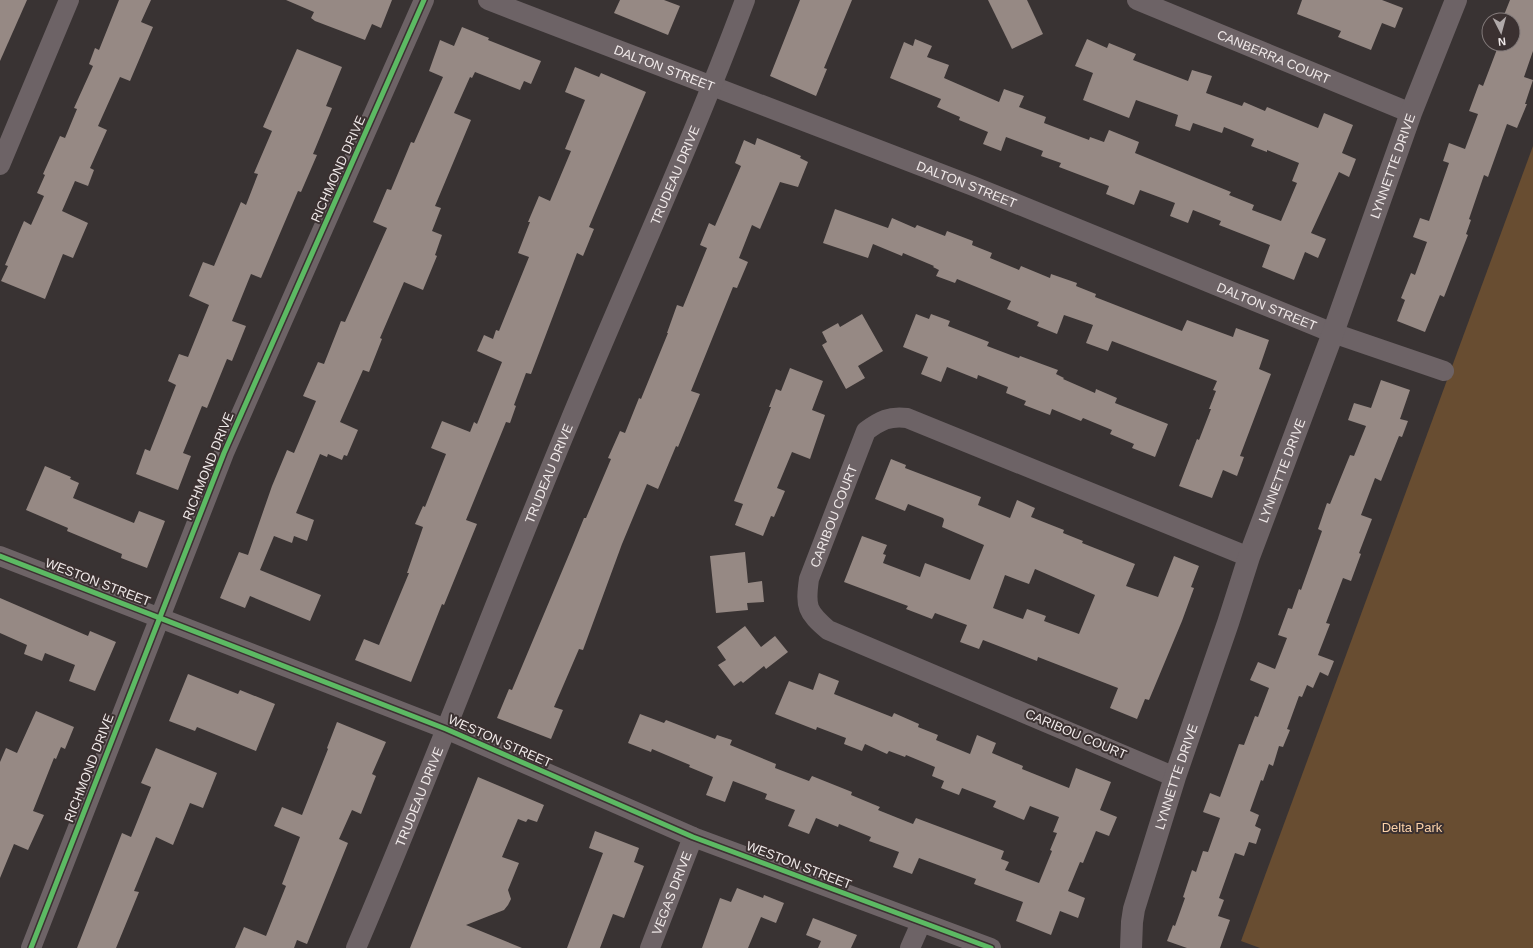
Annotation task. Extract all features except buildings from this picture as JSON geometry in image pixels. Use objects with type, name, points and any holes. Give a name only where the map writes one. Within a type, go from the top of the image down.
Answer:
[{"type":"street","points":[[0,165],[69,0]]},
{"type":"street","name":"RICHMOND DRIVE","points":[[31,948],[224,453],[424,0]]},
{"type":"street","name":"DALTON STREET","points":[[488,0],[973,186],[1333,333],[1444,371]]},
{"type":"street","name":"TRUDEAU DRIVE","points":[[356,948],[567,428],[713,86],[745,0]]},
{"type":"street","name":"CANBERRA COURT","points":[[1137,0],[1411,113]]},
{"type":"street","name":"LYNNETTE DRIVE","points":[[1131,948],[1134,910],[1175,776],[1228,623],[1248,557],[1333,333],[1411,113],[1456,0]]},
{"type":"street","name":"CARIBOU COURT","points":[[1175,776],[828,630],[812,616],[806,599],[809,579],[866,431],[876,423],[892,416],[907,418],[1248,557]]},
{"type":"street","name":"WESTON STREET","points":[[0,556],[446,729],[693,838],[991,948]]},
{"type":"street","name":"VEGAS DRIVE","points":[[650,948],[693,838]]},
{"type":"street","points":[[910,948],[921,923]]},
{"type":"green space","name":"Delta Park","points":[[1533,146],[1533,948],[1260,948],[1241,941]]},
{"type":"cycle path","points":[[31,948],[224,453],[424,0]]},
{"type":"cycle path","points":[[0,556],[446,729],[693,837],[991,948]]}]
